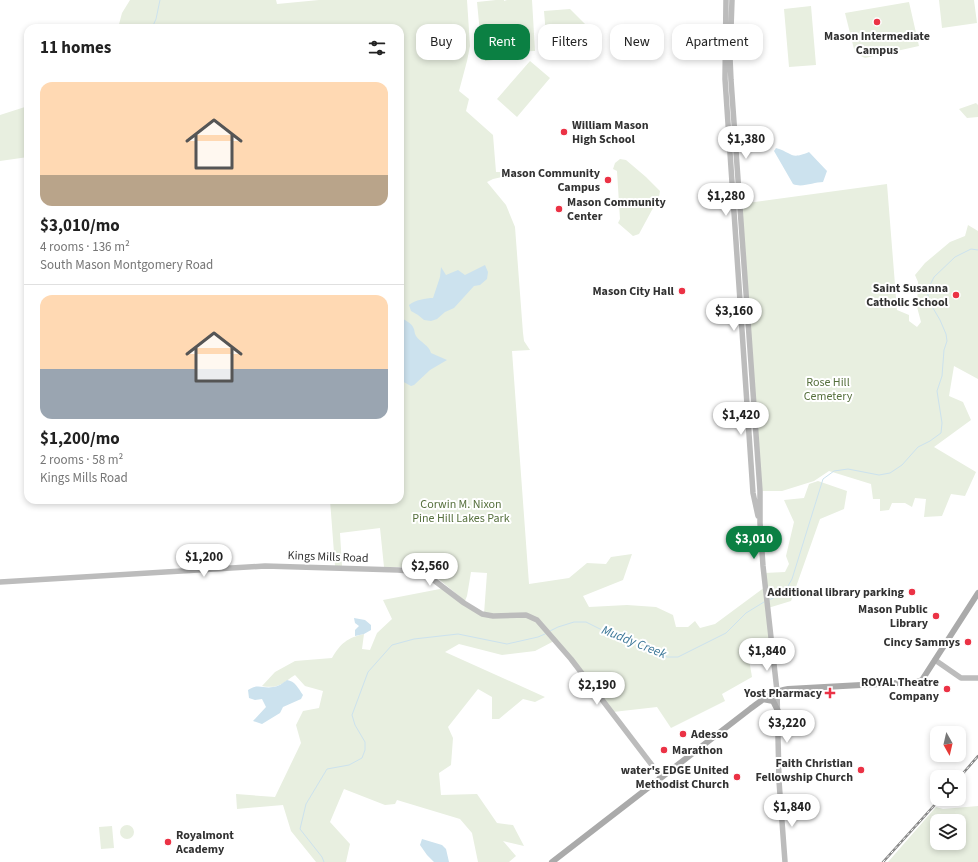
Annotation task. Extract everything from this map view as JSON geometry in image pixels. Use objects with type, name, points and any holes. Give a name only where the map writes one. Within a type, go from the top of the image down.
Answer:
[{"type":"main road","points":[[726,0],[725,49],[727,113],[753,493],[760,524]]},
{"type":"main road","points":[[732,0],[730,58],[731,80],[760,491],[760,524],[766,595],[777,691],[779,781],[785,862]]},
{"type":"main road","name":"Kings Mills Road","points":[[0,582],[265,566],[411,570],[423,573],[464,603],[482,614],[493,616],[526,615],[541,623],[601,696],[661,777]]},
{"type":"main road","points":[[552,862],[762,699],[777,691],[798,688],[916,682],[922,680],[978,593]]},
{"type":"main road","points":[[935,660],[961,678],[978,678]]},
{"type":"main road","points":[[762,699],[773,701],[778,711]]},
{"type":"green space","name":"Corwin M. Nixon Pine Hill Lakes Park","points":[[130,0],[276,0],[277,4],[319,0],[467,0],[470,46],[459,91],[469,99],[466,111],[493,135],[496,172],[501,172],[502,177],[487,182],[506,205],[515,227],[523,333],[524,341],[530,350],[512,351],[529,584],[569,578],[587,563],[606,564],[611,557],[632,554],[623,580],[583,596],[589,607],[627,605],[656,607],[673,615],[676,627],[688,627],[695,621],[700,628],[715,624],[765,587],[764,573],[785,572],[789,564],[786,556],[794,522],[784,500],[804,498],[809,484],[818,481],[847,491],[844,509],[820,519],[791,601],[768,608],[773,651],[763,652],[762,645],[747,647],[752,677],[722,694],[725,701],[671,728],[657,707],[613,712],[556,640],[535,651],[502,655],[459,644],[445,652],[545,697],[535,702],[523,699],[499,719],[492,719],[492,697],[478,689],[448,727],[453,738],[451,765],[439,773],[441,795],[477,794],[497,823],[513,825],[524,846],[503,841],[516,856],[509,862],[478,862],[472,833],[460,819],[397,800],[395,804],[385,805],[344,789],[330,822],[350,844],[346,862],[316,862],[291,831],[283,805],[237,809],[236,794],[275,797],[301,743],[296,725],[303,711],[319,708],[323,691],[305,686],[295,675],[276,686],[262,686],[275,672],[295,661],[332,658],[338,648],[349,639],[364,634],[362,649],[370,650],[377,633],[392,619],[383,600],[445,588],[464,603],[484,614],[487,573],[471,572],[465,601],[429,571],[409,567],[384,567],[380,528],[340,533],[342,566],[335,566],[330,504],[404,504],[404,24],[119,24],[122,13]]},
{"type":"green space","points":[[496,0],[532,0],[535,51],[530,51],[530,24],[479,24],[477,2]]},
{"type":"green space","points":[[939,0],[974,0],[977,23],[942,28]]},
{"type":"green space","points":[[909,2],[919,46],[865,58],[855,53],[845,13]]},
{"type":"green space","points":[[811,6],[816,65],[789,67],[784,9]]},
{"type":"green space","points":[[570,9],[585,24],[545,24],[544,11]]},
{"type":"green space","points":[[530,61],[550,78],[517,117],[497,99]]},
{"type":"green space","points":[[976,103],[978,105],[978,117],[967,118],[959,109]]},
{"type":"green space","points":[[24,107],[24,158],[0,161],[0,115]]},
{"type":"green space","points":[[620,159],[626,160],[660,191],[659,197],[639,234],[633,236],[618,223],[620,219],[617,171],[613,169],[615,163]]},
{"type":"green space","name":"Rose Hill Cemetery","points":[[887,184],[897,310],[909,315],[909,321],[917,327],[921,322],[917,307],[918,282],[915,275],[925,263],[950,242],[965,236],[968,225],[978,231],[978,379],[954,366],[949,396],[963,402],[971,420],[934,447],[976,472],[965,496],[951,494],[942,516],[924,517],[926,499],[915,498],[912,507],[905,503],[892,503],[889,510],[880,511],[880,499],[873,499],[871,484],[829,471],[814,481],[782,491],[760,491],[740,204]]},
{"type":"green space","points":[[978,806],[978,862],[888,862],[936,807],[943,809]]},
{"type":"green space","points":[[124,825],[130,825],[134,829],[134,835],[130,839],[124,839],[120,835],[120,829]]},
{"type":"green space","points":[[112,826],[114,848],[101,849],[99,827]]},
{"type":"water","points":[[776,148],[795,156],[809,152],[827,171],[823,182],[804,185],[793,184],[774,151]]},
{"type":"water","points":[[485,265],[488,272],[487,279],[480,285],[474,286],[454,308],[445,312],[437,319],[431,321],[424,320],[411,311],[409,305],[411,303],[427,298],[433,298],[440,277],[441,267],[446,275],[458,270],[465,275]]},
{"type":"water","points":[[404,320],[414,328],[416,336],[429,348],[431,353],[447,360],[430,370],[411,386],[404,382]]},
{"type":"water","points":[[354,618],[365,620],[371,625],[371,630],[364,634],[355,636],[355,630],[359,626],[355,623]]},
{"type":"water","points":[[287,680],[294,683],[298,687],[303,695],[301,699],[283,707],[280,713],[262,724],[253,721],[266,707],[262,699],[255,700],[249,698],[248,690],[255,687],[275,687]]},
{"type":"water","points":[[422,839],[442,845],[446,849],[449,862],[434,862],[420,845]]},
{"type":"waterway","points":[[154,24],[160,0]]},
{"type":"waterway","name":"Muddy Creek","points":[[769,600],[784,593],[792,579],[823,479],[834,471],[848,469],[879,475],[890,473],[902,465],[918,447],[941,433],[942,423],[937,391],[942,376],[944,350],[947,341],[946,334],[930,303],[927,291],[934,277],[955,257],[971,249],[978,250]]},
{"type":"waterway","name":"Muddy Creek","points":[[550,631],[574,622],[586,622],[608,633],[650,646],[667,657],[678,657],[726,633],[746,613],[764,602]]},
{"type":"waterway","name":"Muddy Creek","points":[[324,862],[322,857],[300,829],[306,804],[327,769],[349,765],[362,758],[365,750],[365,742],[355,725],[352,715],[368,672],[392,645],[414,639],[458,634],[507,644],[545,634]]},
{"type":"railway","points":[[966,770],[978,756]]},
{"type":"railway","points":[[883,862],[934,806]]},
{"type":"place","name":"Mason Intermediate Campus","points":[[877,22]]},
{"type":"place","name":"William Mason High School","points":[[564,132]]},
{"type":"place","name":"Mason Community Campus","points":[[608,180]]},
{"type":"place","name":"Mason Community Center","points":[[559,209]]},
{"type":"place","name":"Mason City Hall","points":[[682,291]]},
{"type":"place","name":"Saint Susanna Catholic School","points":[[956,295]]},
{"type":"place","name":"Additional library parking","points":[[912,592]]},
{"type":"place","name":"Mason Public Library","points":[[936,616]]},
{"type":"place","name":"Cincy Sammys","points":[[968,642]]},
{"type":"place","name":"ROYAL Theatre Company","points":[[947,689]]},
{"type":"place","name":"Yost Pharmacy","points":[[830,693]]},
{"type":"place","name":"Adesso","points":[[683,734]]},
{"type":"place","name":"Marathon","points":[[664,750]]},
{"type":"place","name":"Faith Christian Fellowship Church","points":[[861,770]]},
{"type":"place","name":"water's EDGE United Methodist Church","points":[[737,777]]},
{"type":"place","name":"Royalmont Academy","points":[[168,842]]}]
